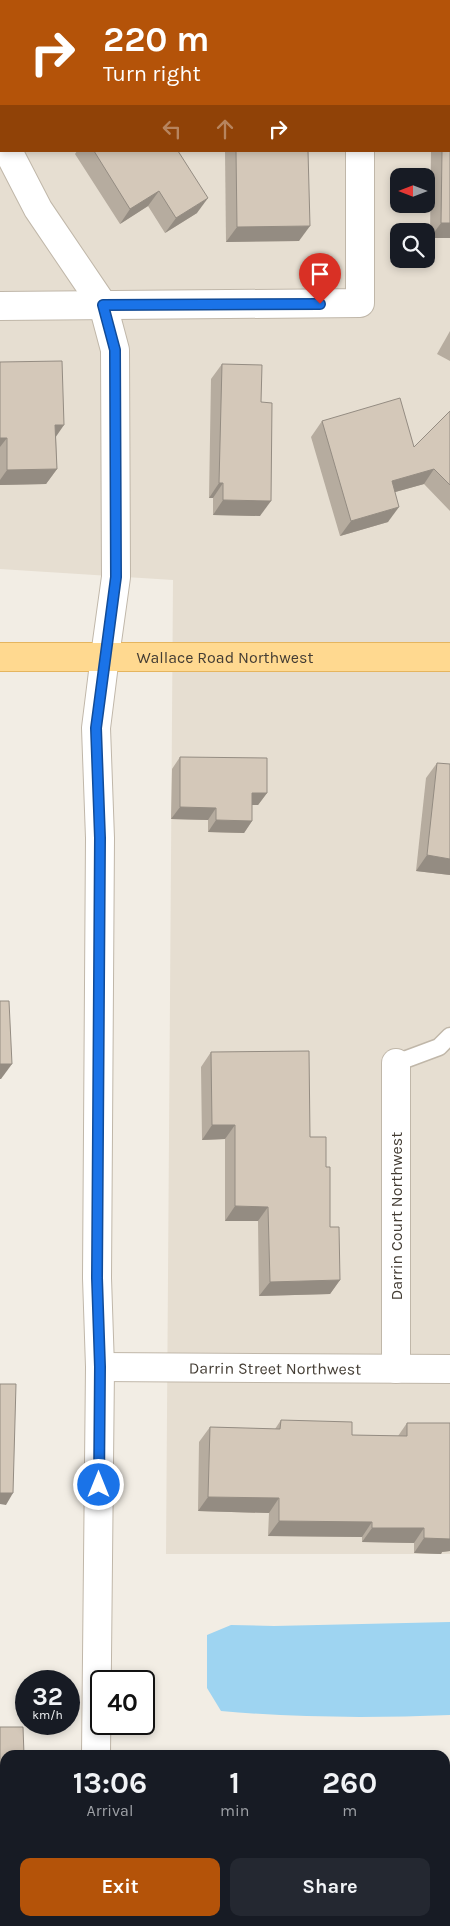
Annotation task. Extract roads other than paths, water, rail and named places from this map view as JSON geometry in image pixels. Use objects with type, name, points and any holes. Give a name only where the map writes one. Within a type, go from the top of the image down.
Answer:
[{"type":"main road","name":"Wallace Road Northwest","points":[[0,657],[450,657]]},
{"type":"street","points":[[9,152],[38,209],[103,305],[115,350],[116,577],[96,728],[100,838],[97,1278],[100,1367],[96,1750]]},
{"type":"street","points":[[0,306],[360,304],[360,152]]},
{"type":"street","name":"Darrin Court Northwest","points":[[396,1064],[396,1369]]},
{"type":"street","name":"Darrin Street Northwest","points":[[100,1367],[450,1369]]},
{"type":"lane","points":[[396,1064],[439,1047],[450,1036]]},
{"type":"water","points":[[450,1622],[450,1715],[336,1717],[221,1711],[207,1688],[207,1635],[231,1625],[274,1626]]}]
